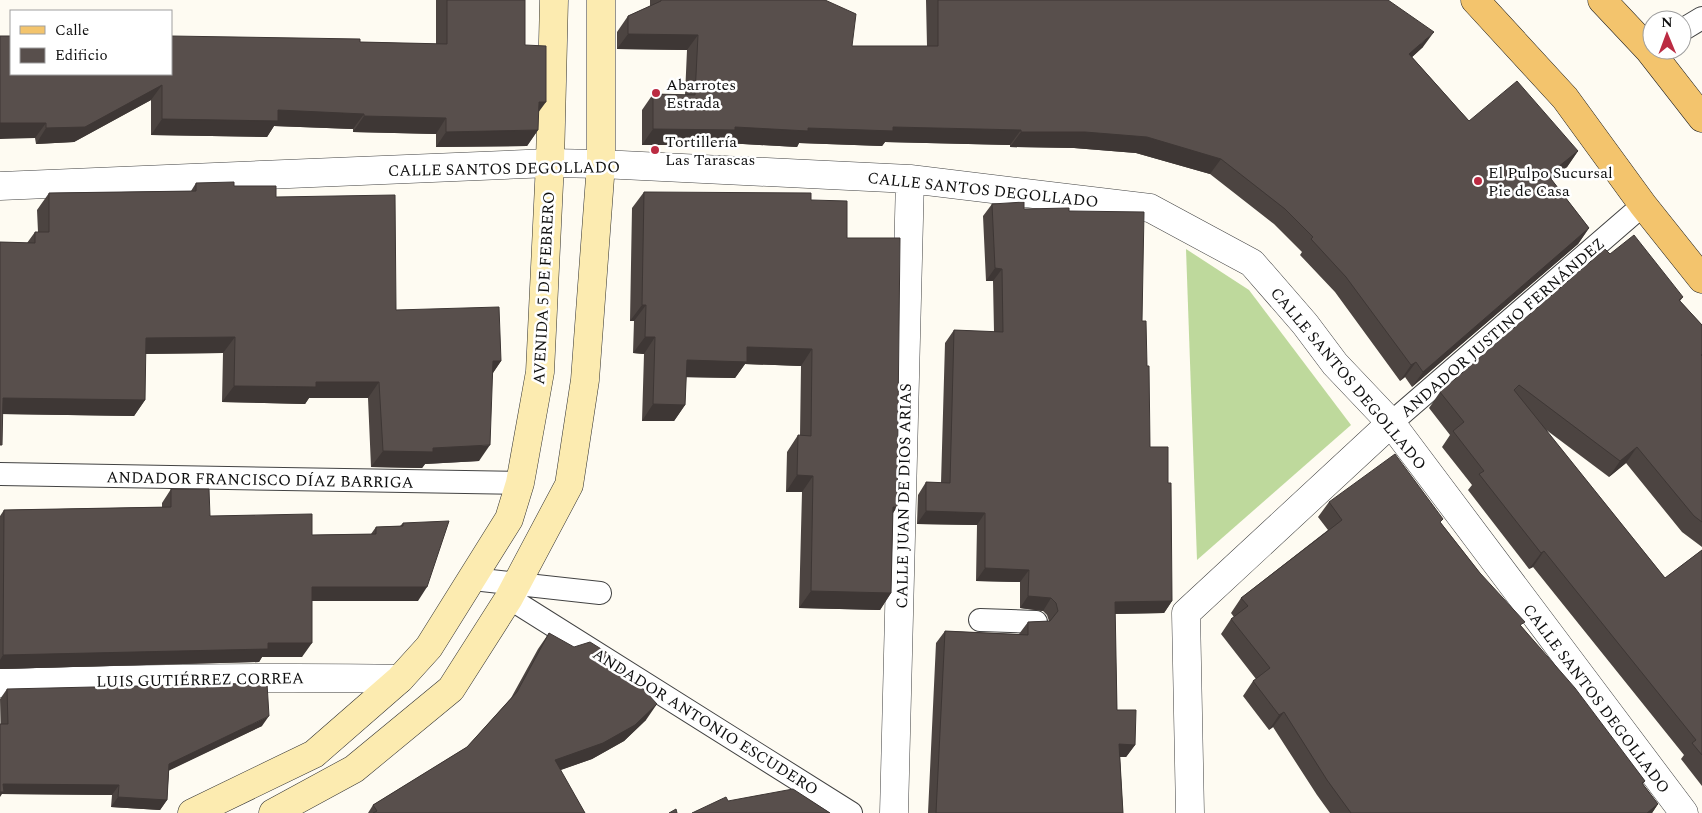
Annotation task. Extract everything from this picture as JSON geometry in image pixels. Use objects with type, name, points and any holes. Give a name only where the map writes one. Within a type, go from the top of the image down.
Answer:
[{"type":"main road","points":[[1475,0],[1565,98],[1643,205],[1702,279]]},
{"type":"main road","points":[[1602,0],[1642,41]]},
{"type":"main road","points":[[1658,60],[1702,118]]},
{"type":"street","name":"AVENIDA 5 DE FEBRERO","points":[[192,813],[314,754],[400,679],[429,646],[473,579],[509,519],[520,483],[540,372],[550,163],[554,0]]},
{"type":"street","points":[[273,813],[354,769],[451,689],[513,591],[569,485],[585,380],[601,164],[601,0]]},
{"type":"street","name":"CALLE SANTOS DEGOLLADO","points":[[0,186],[550,163],[910,179],[1150,208],[1252,262],[1306,324],[1335,364],[1390,423],[1684,813]]},
{"type":"street","name":"CALLE JUAN DE DIOS ARIAS","points":[[894,813],[910,179]]},
{"type":"street","name":"ANDADOR JUSTINO FERNÁNDEZ","points":[[1190,813],[1186,613],[1390,423]]},
{"type":"street","name":"LUIS GUTIÉRREZ CORREA","points":[[0,683],[167,678],[400,679]]},
{"type":"lane","name":"ANDADOR JUSTINO FERNÁNDEZ","points":[[1390,423],[1643,205]]},
{"type":"lane","name":"ANDADOR FRANCISCO DÍAZ BARRIGA","points":[[0,474],[520,483]]},
{"type":"lane","points":[[473,579],[513,591],[600,593]]},
{"type":"lane","name":"ANDADOR ANTONIO ESCUDERO","points":[[513,591],[851,813]]},
{"type":"lane","points":[[980,620],[1036,622]]},
{"type":"green space","points":[[1186,249],[1249,290],[1351,425],[1197,560]]},
{"type":"building","points":[[447,0],[525,0],[525,45],[546,46],[546,102],[539,102],[538,130],[446,132],[446,118],[364,116],[364,114],[278,110],[278,121],[162,119],[162,85],[85,127],[46,128],[46,123],[0,123],[0,36],[10,36],[10,75],[172,75],[172,36],[360,39],[360,42],[447,44]]},
{"type":"building","points":[[661,0],[825,0],[856,14],[852,46],[938,46],[938,0],[1388,0],[1434,32],[1409,54],[1469,121],[1517,81],[1578,151],[1548,175],[1589,228],[1423,372],[1416,362],[1411,365],[1346,277],[1311,239],[1313,237],[1285,209],[1221,159],[1147,137],[1085,132],[1021,132],[1021,130],[893,127],[893,131],[808,128],[808,131],[735,127],[735,130],[653,129],[653,94],[695,95],[698,35],[628,34],[628,16]]},
{"type":"building","points":[[234,182],[234,186],[276,186],[276,197],[395,195],[396,310],[499,307],[501,361],[493,361],[490,445],[433,448],[433,452],[383,451],[379,382],[316,382],[316,387],[234,386],[235,337],[146,338],[145,400],[3,398],[2,445],[0,445],[0,242],[35,243],[35,232],[49,232],[49,193],[196,191],[196,183]]},
{"type":"building","points":[[644,192],[811,193],[811,200],[847,201],[847,238],[900,238],[897,507],[893,507],[891,593],[811,591],[813,476],[797,475],[798,435],[811,436],[812,349],[747,347],[747,362],[687,360],[685,405],[653,404],[655,337],[645,337],[646,305],[642,305]]},
{"type":"building","points":[[1024,202],[1024,209],[1069,208],[1069,211],[1144,212],[1142,321],[1146,321],[1147,366],[1149,366],[1150,447],[1168,447],[1168,483],[1171,483],[1172,601],[1115,602],[1117,710],[1136,710],[1135,745],[1119,744],[1123,813],[936,813],[945,631],[1028,635],[1028,622],[1050,621],[1058,611],[1056,603],[1051,598],[1028,596],[1029,570],[985,568],[985,513],[926,511],[926,482],[950,483],[954,330],[1003,332],[1002,269],[995,268],[992,204]]},
{"type":"building","points":[[1634,235],[1683,297],[1679,300],[1702,325],[1702,522],[1694,516],[1637,447],[1620,461],[1519,385],[1514,390],[1665,578],[1702,550],[1702,755],[1692,743],[1696,740],[1544,551],[1541,553],[1479,474],[1484,471],[1453,431],[1464,422],[1440,392],[1605,249],[1610,254]]},
{"type":"building","points":[[1395,454],[1443,519],[1440,522],[1480,573],[1525,622],[1520,625],[1575,688],[1645,781],[1642,783],[1658,804],[1647,813],[1351,813],[1327,780],[1284,712],[1279,715],[1253,681],[1270,668],[1231,619],[1248,606],[1241,598],[1342,520],[1329,502]]},
{"type":"building","points":[[171,489],[209,489],[210,516],[312,514],[312,535],[376,534],[376,527],[403,526],[403,523],[449,521],[427,587],[312,587],[312,643],[268,643],[268,649],[3,655],[4,510],[171,507]]},
{"type":"building","points":[[549,633],[574,647],[590,642],[614,657],[657,704],[635,725],[603,743],[555,760],[585,813],[373,813],[377,811],[373,805],[467,747],[517,692]]},
{"type":"building","points":[[267,683],[269,716],[169,764],[167,800],[118,797],[119,785],[3,784],[4,792],[0,792],[0,724],[8,724],[7,689]]},
{"type":"building","points":[[793,789],[830,813],[692,813],[726,797],[728,801]]},
{"type":"building","points":[[676,809],[677,813],[669,813]]},
{"type":"place","name":"Abarrotes Estrada","points":[[656,93]]},
{"type":"place","name":"Tortillería Las Tarascas","points":[[655,150]]},
{"type":"place","name":"El Pulpo Sucursal Pie de Casa","points":[[1478,181]]}]
